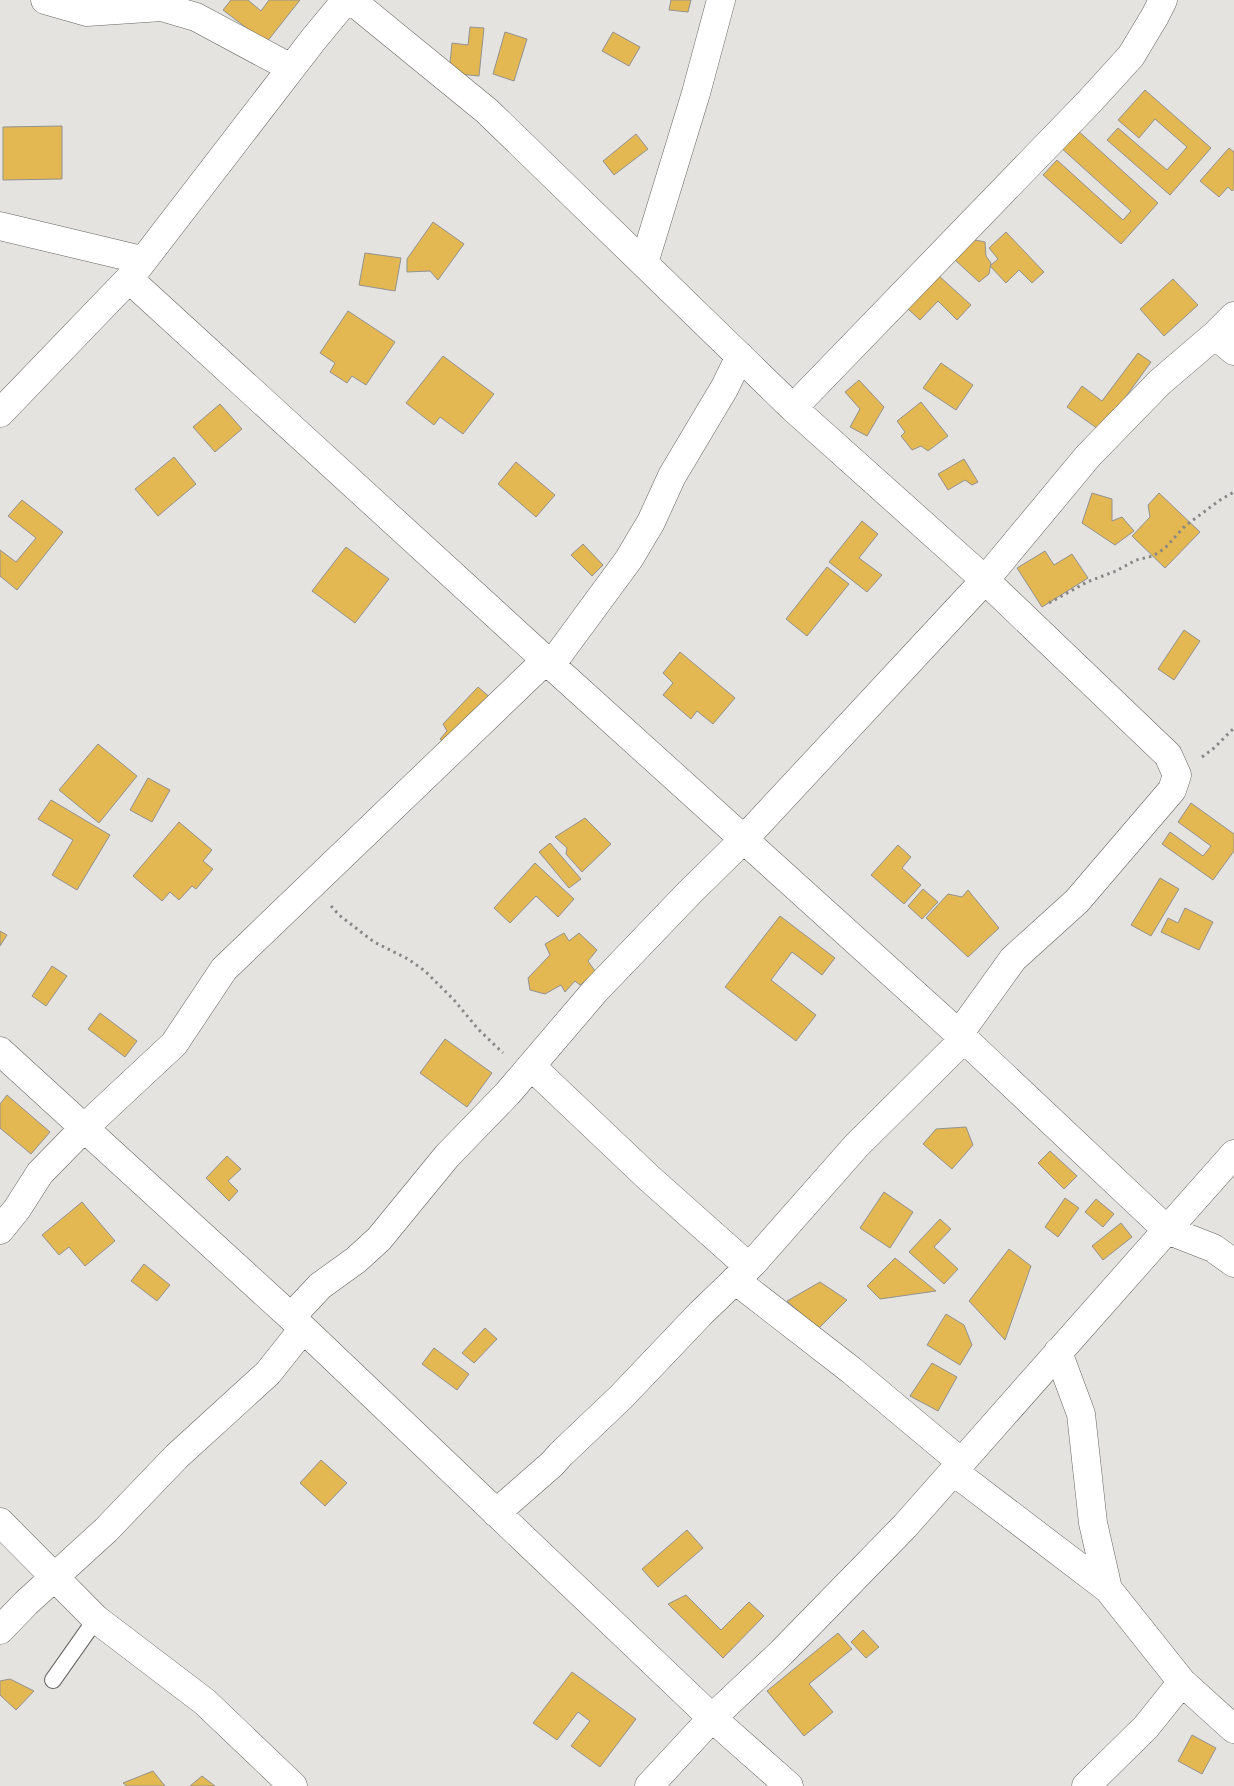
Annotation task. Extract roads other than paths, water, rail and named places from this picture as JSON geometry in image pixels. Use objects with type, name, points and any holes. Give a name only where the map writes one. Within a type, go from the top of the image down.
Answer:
[{"type":"street","points":[[45,0],[87,12],[162,7],[196,17],[291,68]]},
{"type":"street","points":[[0,414],[136,270],[291,68],[346,0]]},
{"type":"street","points":[[351,0],[487,111],[793,408],[1027,619],[1168,755],[1177,775],[1172,790],[1161,805],[1077,901],[1013,959],[962,1037],[857,1145],[742,1274],[552,1464],[496,1513]]},
{"type":"street","points":[[644,263],[696,93],[720,0]]},
{"type":"street","points":[[793,408],[1090,101],[1131,56],[1163,0]]},
{"type":"street","points":[[0,226],[136,270],[548,663],[962,1037],[1167,1230],[1213,1248],[1234,1263]]},
{"type":"street","points":[[0,1630],[26,1603],[106,1530],[177,1456],[268,1373],[320,1286],[356,1260],[379,1239],[447,1156],[508,1093],[595,991],[744,839],[985,580],[1088,456],[1160,382],[1225,343],[1234,316]]},
{"type":"street","points":[[0,1230],[17,1209],[40,1173],[84,1128],[174,1044],[224,969],[548,663],[629,559],[651,522],[672,476],[725,388],[740,356]]},
{"type":"street","points":[[0,1050],[297,1323],[712,1718],[789,1786]]},
{"type":"street","points":[[528,1070],[649,1178],[742,1274],[957,1466],[1108,1589],[1182,1682],[1234,1729]]},
{"type":"street","points":[[650,1786],[712,1718],[781,1653],[898,1533],[1234,1154]]},
{"type":"street","points":[[1058,1352],[1081,1414],[1093,1523],[1108,1589]]},
{"type":"street","points":[[0,1522],[96,1620],[205,1702],[293,1786]]},
{"type":"street","points":[[1086,1786],[1146,1727],[1182,1682]]},
{"type":"lane","points":[[53,1680],[96,1620]]}]
